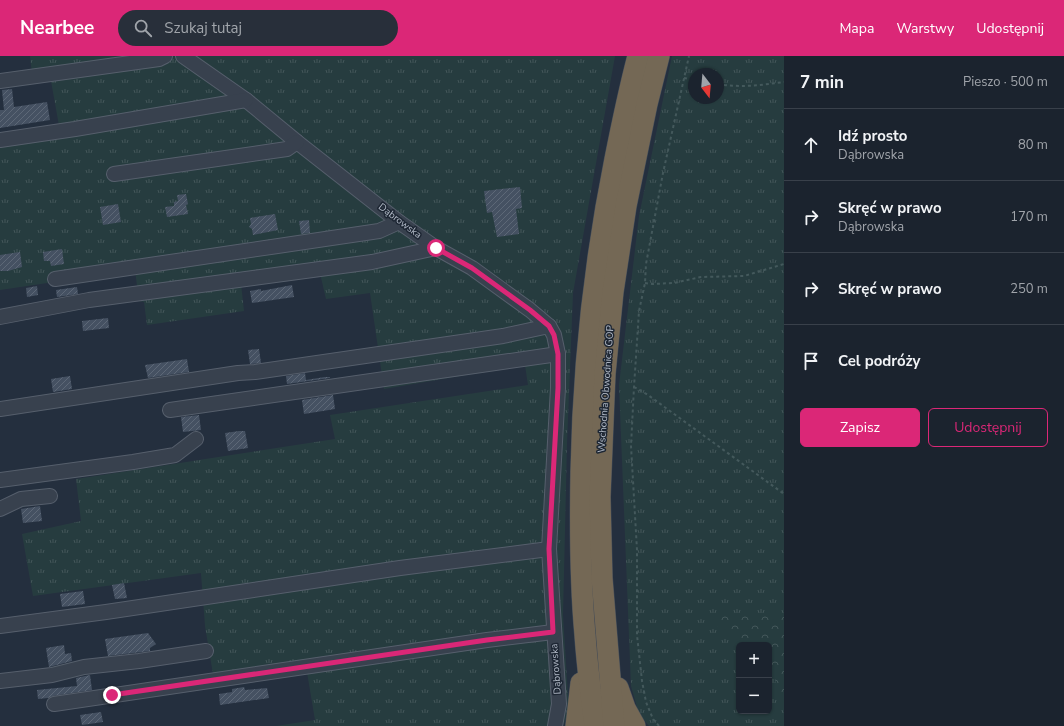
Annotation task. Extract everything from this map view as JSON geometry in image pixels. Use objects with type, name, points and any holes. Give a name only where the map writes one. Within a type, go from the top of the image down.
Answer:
[{"type":"highway","name":"Wschodnia Obwodnica GOP","points":[[595,726],[585,635],[580,516],[584,385],[595,272],[607,196],[638,56]]},
{"type":"highway","name":"Wschodnia Obwodnica GOP","points":[[614,726],[602,578],[600,497],[605,374],[614,292],[626,206],[647,104],[659,56]]},
{"type":"highway","points":[[576,726],[580,700],[585,635]]},
{"type":"highway","points":[[608,659],[625,708],[635,726]]},
{"type":"lane","points":[[0,81],[159,59],[165,56]]},
{"type":"lane","name":"Dąbrowska","points":[[183,56],[246,100],[399,222],[436,248],[472,268],[530,310],[549,326],[554,335],[558,354],[558,388],[549,549],[553,632],[559,704],[555,726]]},
{"type":"lane","points":[[0,140],[246,100]]},
{"type":"lane","points":[[114,174],[286,149],[297,142]]},
{"type":"lane","points":[[55,279],[379,231],[399,222]]},
{"type":"lane","points":[[0,317],[89,300],[372,262],[436,248]]},
{"type":"lane","points":[[0,409],[238,373],[256,372],[503,336],[549,326]]},
{"type":"lane","points":[[170,410],[558,354]]},
{"type":"lane","points":[[0,480],[175,455],[196,439]]},
{"type":"lane","points":[[0,509],[21,499],[50,496]]},
{"type":"lane","points":[[0,626],[106,612],[400,568],[549,549]]},
{"type":"lane","points":[[54,704],[449,645],[553,632]]},
{"type":"lane","points":[[0,681],[52,674],[84,667],[139,661],[206,651]]},
{"type":"path","points":[[659,726],[653,719],[646,702],[637,635],[637,550],[632,446],[634,387],[639,311],[645,282],[646,264],[672,126],[689,56]]},
{"type":"path","points":[[684,78],[688,79]]},
{"type":"path","points":[[724,85],[784,82]]},
{"type":"path","points":[[645,282],[652,284],[674,283],[701,277],[744,276],[784,264]]},
{"type":"path","points":[[634,387],[648,395],[784,494]]},
{"type":"green space","points":[[30,56],[615,56],[573,293],[567,443],[563,615],[569,712],[563,726],[276,726],[315,720],[307,672],[215,686],[205,626],[201,573],[33,596],[22,534],[81,521],[76,479],[335,439],[330,415],[528,385],[525,365],[384,389],[370,293],[326,299],[320,273],[241,284],[244,311],[147,325],[144,302],[139,301],[135,270],[0,290],[0,142],[60,131],[51,81],[33,83]]},
{"type":"green space","points":[[672,56],[784,56],[784,726],[649,726],[639,714],[631,686],[619,385],[639,216]]},
{"type":"green space","points":[[723,616],[784,616],[784,696],[779,693],[772,672],[772,642],[742,642],[736,639],[713,623]]},
{"type":"building","points":[[12,89],[14,107],[47,102],[50,120],[0,128],[0,110],[4,110],[2,90]]},
{"type":"building","points":[[520,187],[522,208],[516,209],[519,234],[497,237],[492,212],[487,213],[484,191]]},
{"type":"building","points":[[186,194],[188,214],[167,217],[165,207],[174,206],[174,202],[178,201],[177,195]]},
{"type":"building","points":[[118,204],[121,222],[103,225],[100,207]]},
{"type":"building","points":[[275,214],[278,230],[253,235],[252,229],[249,227],[251,224],[250,218]]},
{"type":"building","points":[[309,220],[310,233],[301,234],[299,221]]},
{"type":"building","points":[[62,249],[64,264],[51,266],[50,261],[44,261],[43,252]]},
{"type":"building","points":[[20,252],[22,267],[8,271],[0,271],[0,255]]},
{"type":"building","points":[[292,285],[294,297],[252,303],[250,291],[261,289],[261,291]]},
{"type":"building","points":[[37,286],[38,295],[27,297],[26,288]]},
{"type":"building","points":[[77,287],[78,294],[57,297],[56,290]]},
{"type":"building","points":[[108,318],[109,328],[83,331],[82,321]]},
{"type":"building","points":[[259,349],[261,363],[250,364],[248,350]]},
{"type":"building","points":[[187,359],[189,372],[148,378],[145,365]]},
{"type":"building","points":[[305,373],[306,380],[325,377],[330,378],[287,384],[286,376]]},
{"type":"building","points":[[70,376],[72,389],[53,392],[51,379]]},
{"type":"building","points":[[333,395],[335,409],[304,414],[302,400]]},
{"type":"building","points":[[199,415],[201,430],[183,432],[181,417]]},
{"type":"building","points":[[245,431],[248,448],[228,451],[225,433]]},
{"type":"building","points":[[40,506],[42,521],[23,523],[21,509]]},
{"type":"building","points":[[124,583],[127,598],[115,599],[112,585]]},
{"type":"building","points":[[83,591],[85,604],[62,607],[60,594]]},
{"type":"building","points":[[148,633],[156,644],[150,648],[150,651],[108,656],[105,639]]},
{"type":"building","points":[[64,645],[65,654],[71,653],[72,661],[49,667],[46,648]]},
{"type":"building","points":[[90,675],[92,690],[38,699],[37,690],[77,686],[76,678]]},
{"type":"building","points":[[244,687],[245,690],[267,688],[269,698],[220,705],[219,694],[232,692],[232,689]]},
{"type":"building","points":[[101,712],[103,722],[82,725],[80,715]]},
{"type":"route","points":[[112,695],[487,640],[553,632],[549,549],[558,388],[558,354],[554,335],[549,326],[530,310],[472,268],[436,248]]}]
